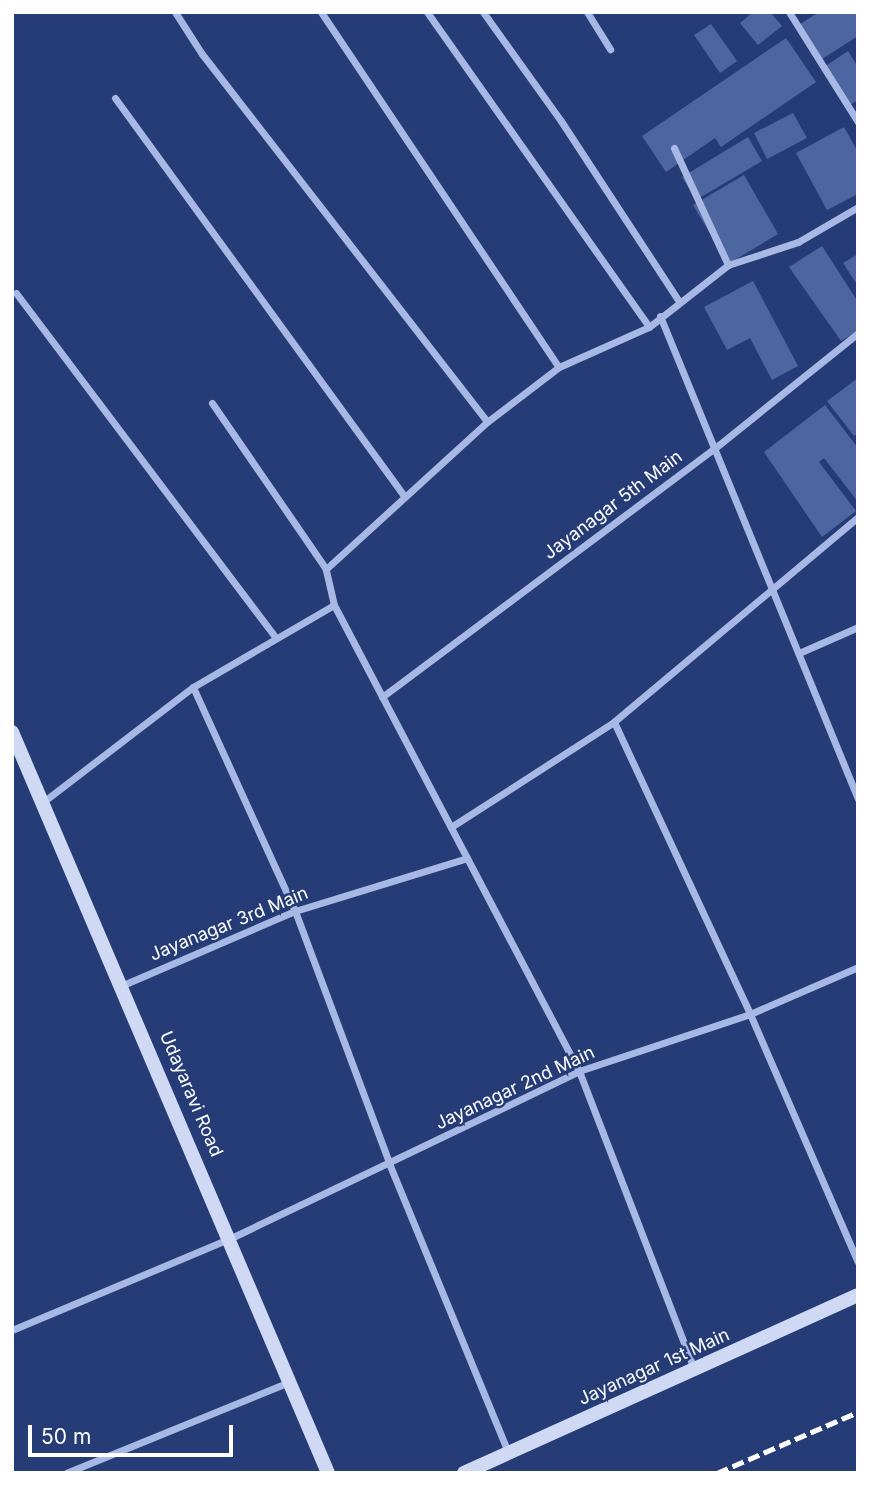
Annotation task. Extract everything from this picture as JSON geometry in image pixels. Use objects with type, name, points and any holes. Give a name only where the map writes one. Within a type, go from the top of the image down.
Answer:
[{"type":"street","points":[[176,12],[202,54],[487,422]]},
{"type":"street","points":[[321,12],[559,367]]},
{"type":"street","points":[[427,12],[649,327]]},
{"type":"street","points":[[483,12],[561,121],[678,300]]},
{"type":"street","points":[[587,12],[610,49]]},
{"type":"street","points":[[789,12],[858,122]]},
{"type":"street","points":[[115,98],[404,497]]},
{"type":"street","points":[[674,148],[729,265]]},
{"type":"street","points":[[326,569],[487,422],[559,367],[649,327],[678,300],[729,265],[750,254],[798,242],[858,207]]},
{"type":"street","points":[[16,293],[276,638]]},
{"type":"street","points":[[660,316],[858,799]]},
{"type":"street","name":"Jayanagar 5th Main","points":[[382,697],[715,448],[858,333]]},
{"type":"street","points":[[212,403],[326,569],[334,605],[579,1071],[695,1371]]},
{"type":"street","points":[[451,827],[614,722],[858,517]]},
{"type":"street","points":[[43,802],[192,687],[334,605]]},
{"type":"street","points":[[799,653],[858,627]]},
{"type":"street","points":[[192,687],[295,911],[390,1165],[509,1452]]},
{"type":"street","points":[[614,722],[750,1014],[858,1262]]},
{"type":"street","name":"Udayaravi Road","points":[[12,732],[231,1238],[287,1383],[328,1473]]},
{"type":"street","name":"Jayanagar 3rd Main","points":[[123,985],[295,911],[467,858]]},
{"type":"street","name":"Jayanagar 2nd Main","points":[[12,1330],[231,1238],[390,1165],[579,1071],[750,1014],[858,967]]},
{"type":"street","name":"Jayanagar 1st Main","points":[[464,1473],[695,1371],[858,1295]]},
{"type":"street","points":[[66,1473],[287,1383]]},
{"type":"building","points":[[753,12],[770,12],[782,26],[758,45],[740,23]]},
{"type":"building","points":[[819,12],[858,12],[858,36],[819,61],[797,26]]},
{"type":"building","points":[[711,24],[737,61],[720,73],[694,35]]},
{"type":"building","points":[[786,38],[816,82],[721,147],[715,138],[666,172],[642,136]]},
{"type":"building","points":[[848,51],[858,67],[858,100],[848,106],[824,67]]},
{"type":"building","points":[[793,113],[807,138],[767,159],[754,133]]},
{"type":"building","points":[[844,127],[858,152],[858,194],[827,210],[796,153]]},
{"type":"building","points":[[748,137],[762,161],[696,200],[682,177]]},
{"type":"building","points":[[744,175],[778,234],[728,264],[693,205]]},
{"type":"building","points":[[822,246],[858,302],[858,331],[841,341],[789,267]]},
{"type":"building","points":[[858,254],[858,286],[843,263]]},
{"type":"building","points":[[753,281],[798,366],[772,380],[750,338],[727,350],[704,307]]},
{"type":"building","points":[[858,378],[858,433],[854,436],[827,401]]},
{"type":"building","points":[[825,405],[858,448],[858,502],[824,458],[819,462],[856,511],[822,537],[764,452]]},
{"type":"railway","points":[[717,1473],[858,1412]]}]
